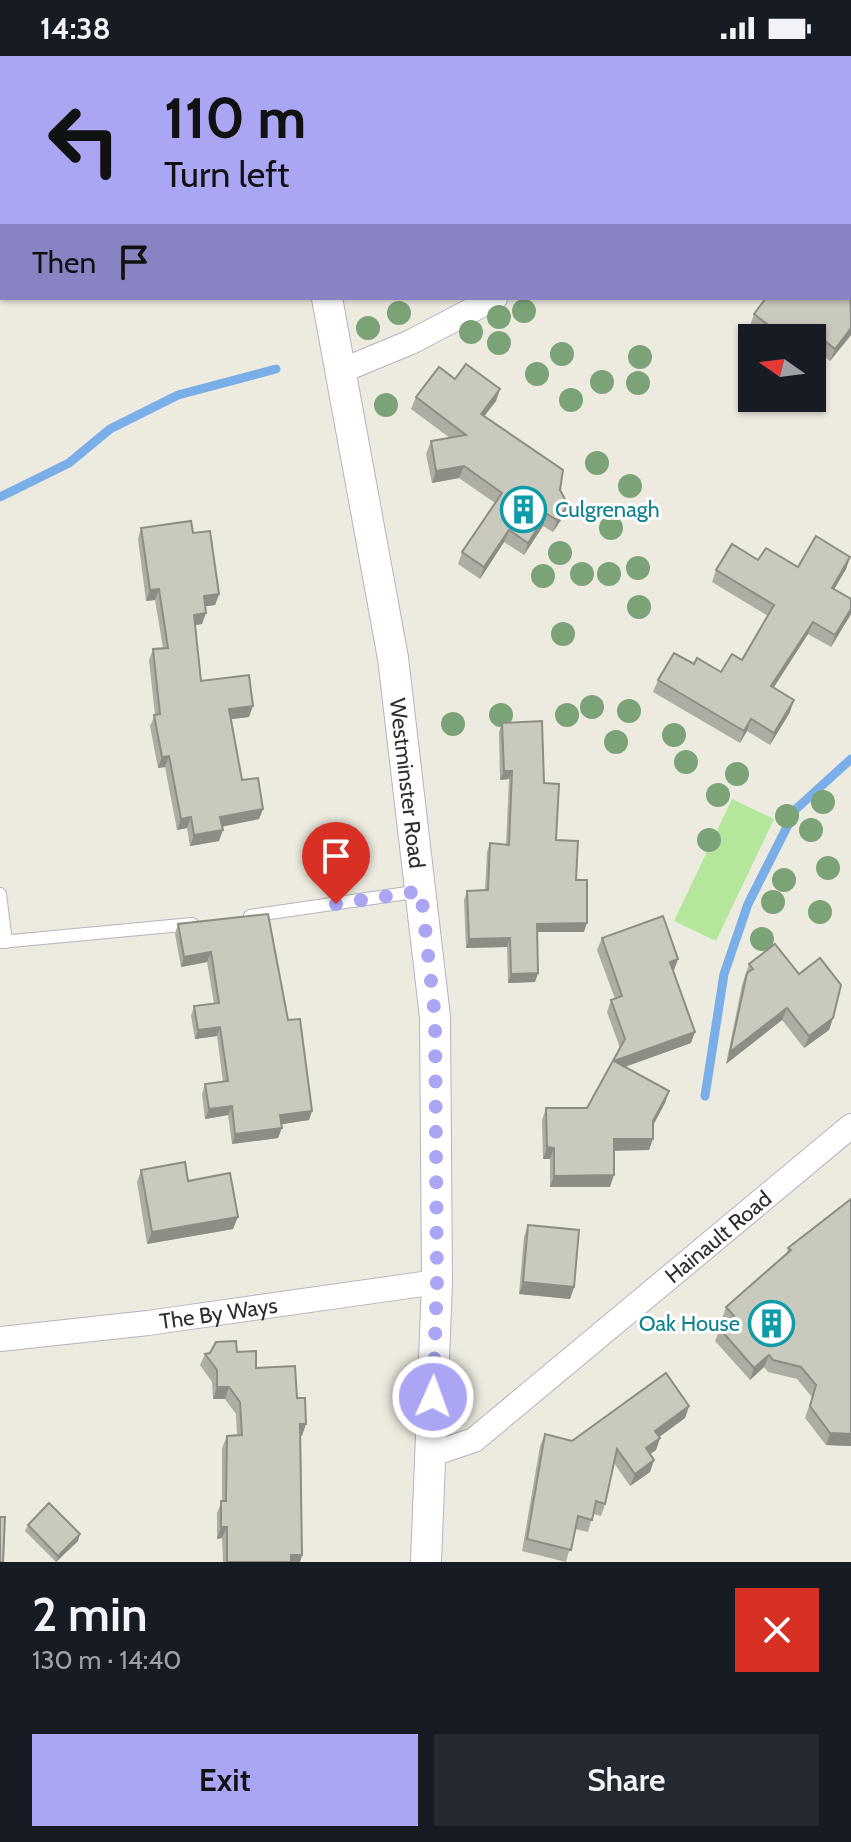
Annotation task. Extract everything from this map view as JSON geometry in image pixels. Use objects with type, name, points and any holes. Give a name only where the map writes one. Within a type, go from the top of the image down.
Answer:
[{"type":"street","name":"Westminster Road","points":[[327,300],[385,602],[435,1017],[437,1282],[426,1562]]},
{"type":"street","points":[[341,371],[398,348],[491,300]]},
{"type":"street","name":"Hainault Road","points":[[430,1455],[474,1440],[851,1126]]},
{"type":"street","name":"The By Ways","points":[[0,1339],[148,1323],[437,1282]]},
{"type":"lane","points":[[238,918],[421,891]]},
{"type":"lane","points":[[0,894],[3,942],[209,922]]},
{"type":"green space","points":[[732,799],[774,819],[716,941],[674,921]]},
{"type":"building","points":[[764,300],[851,300],[851,328],[835,349],[826,342],[826,324],[767,324],[754,314]]},
{"type":"building","points":[[466,364],[500,389],[481,414],[563,470],[560,490],[568,505],[557,520],[547,514],[528,543],[509,530],[484,567],[462,552],[502,493],[464,466],[436,471],[431,441],[466,435],[416,397],[439,367],[455,379]]},
{"type":"building","points":[[191,521],[193,533],[210,531],[219,594],[204,596],[206,613],[194,615],[201,681],[249,675],[253,706],[229,709],[242,780],[258,778],[263,809],[220,817],[223,830],[194,835],[191,817],[181,819],[169,756],[162,757],[154,715],[160,714],[153,649],[168,648],[159,589],[150,590],[141,528]]},
{"type":"building","points":[[816,536],[850,557],[832,588],[851,599],[851,609],[835,635],[813,622],[771,686],[794,700],[774,733],[751,719],[744,731],[658,680],[674,653],[694,664],[697,658],[721,672],[732,654],[742,660],[774,605],[716,570],[732,544],[758,560],[766,548],[798,567]]},
{"type":"building","points":[[542,721],[544,783],[559,784],[556,840],[578,841],[576,880],[587,880],[587,923],[537,924],[538,973],[511,974],[510,938],[469,939],[467,891],[488,890],[490,843],[509,845],[512,771],[504,771],[502,723]]},
{"type":"building","points":[[268,914],[288,1020],[300,1019],[312,1111],[280,1115],[282,1128],[235,1134],[232,1106],[209,1109],[205,1084],[228,1081],[220,1027],[198,1030],[194,1006],[219,1003],[211,952],[184,957],[178,924]]},
{"type":"building","points":[[663,916],[678,959],[670,962],[695,1032],[614,1061],[669,1091],[653,1121],[653,1139],[614,1139],[614,1175],[554,1176],[554,1148],[547,1147],[546,1108],[587,1108],[625,1039],[611,1000],[622,996],[602,938]]},
{"type":"building","points":[[775,944],[799,974],[820,958],[841,985],[833,1018],[809,1036],[787,1008],[730,1052],[747,973],[753,969],[749,964]]},
{"type":"building","points":[[185,1162],[188,1181],[230,1173],[238,1217],[152,1232],[141,1170]]},
{"type":"building","points":[[851,1199],[851,1434],[830,1433],[810,1406],[816,1385],[801,1367],[773,1360],[769,1355],[754,1368],[720,1329],[734,1316],[726,1307],[791,1250],[788,1248]]},
{"type":"building","points":[[528,1225],[579,1230],[574,1287],[523,1282]]},
{"type":"building","points":[[236,1341],[237,1352],[256,1351],[256,1368],[295,1366],[297,1398],[305,1398],[306,1424],[300,1424],[302,1555],[291,1555],[291,1562],[227,1562],[227,1527],[221,1527],[221,1501],[226,1501],[227,1436],[242,1435],[240,1402],[229,1387],[217,1387],[217,1370],[205,1354],[210,1353],[216,1342]]},
{"type":"building","points":[[666,1373],[689,1406],[655,1431],[660,1438],[646,1448],[654,1460],[635,1474],[617,1449],[605,1504],[596,1501],[592,1520],[578,1516],[571,1550],[527,1539],[545,1434],[572,1441]]},
{"type":"building","points":[[49,1503],[80,1534],[58,1556],[28,1525]]},
{"type":"building","points":[[0,1517],[5,1517],[3,1562],[0,1562]]},
{"type":"waterway","points":[[0,497],[69,463],[110,429],[178,395],[276,369]]},
{"type":"waterway","points":[[705,1096],[724,974],[748,904],[796,809],[851,759]]},
{"type":"place","name":"Culgrenagh","points":[[524,509]]},
{"type":"place","name":"Oak House","points":[[771,1323]]},
{"type":"route","points":[[336,904],[421,891],[435,1017],[437,1282],[433,1397]]}]
